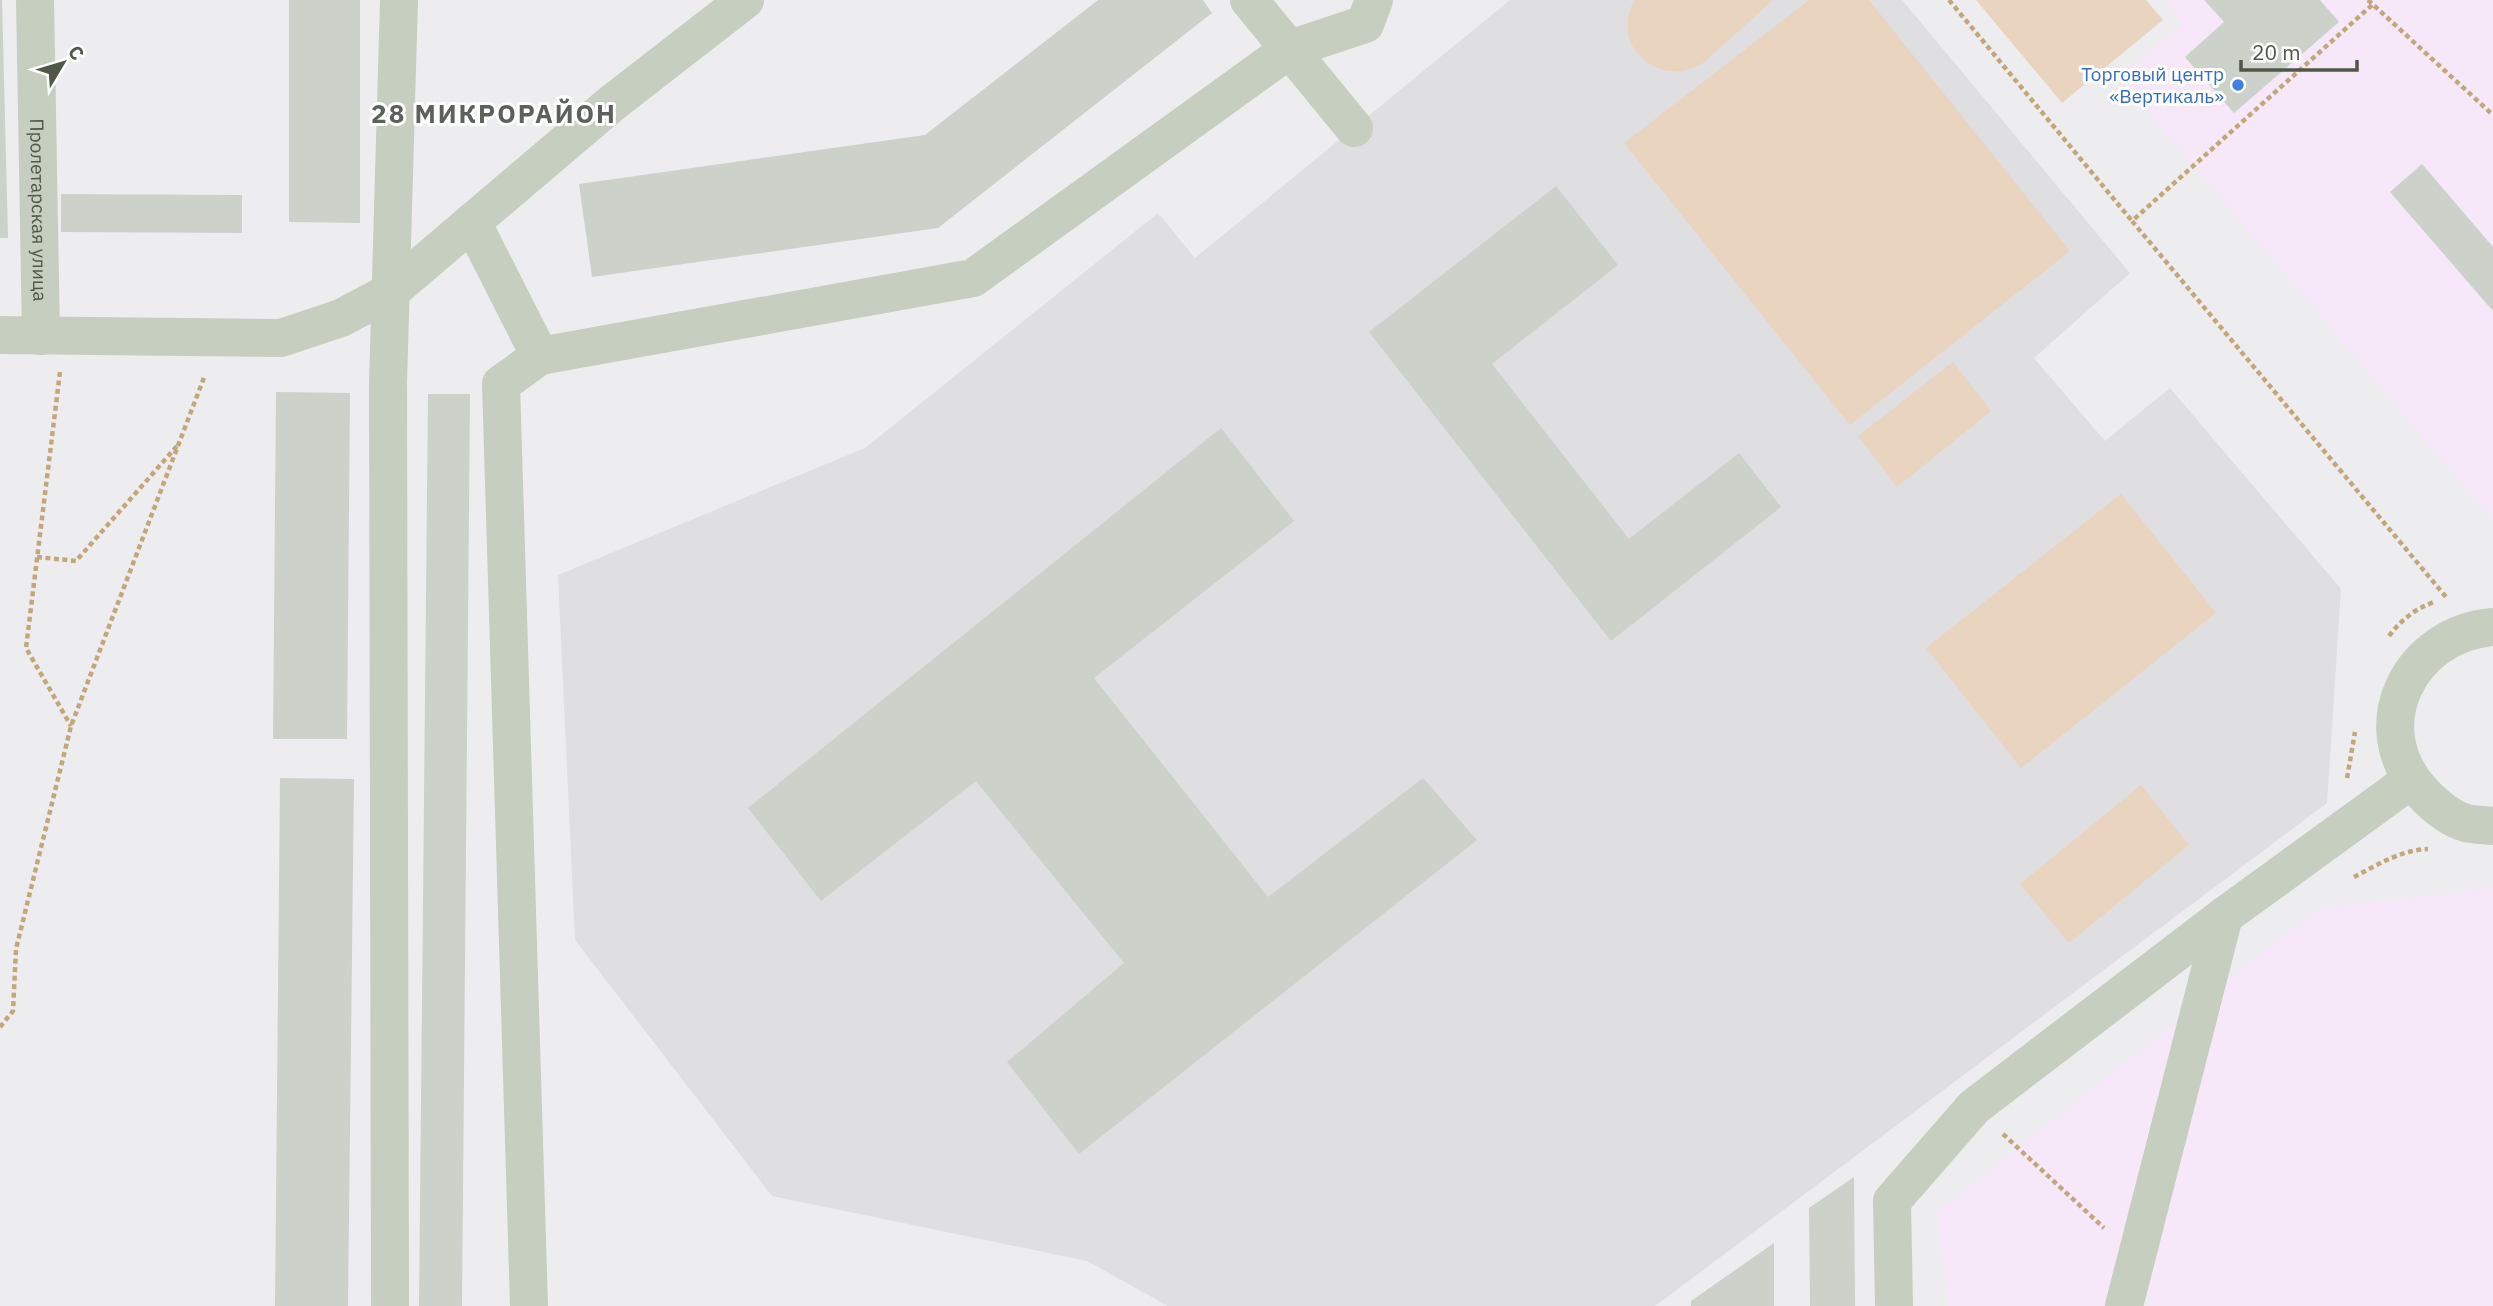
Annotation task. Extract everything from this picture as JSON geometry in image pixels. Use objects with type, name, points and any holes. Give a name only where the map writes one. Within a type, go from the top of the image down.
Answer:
[{"type":"street","name":"Пролетарская улица","points":[[35,0],[53,336]]},
{"type":"street","points":[[390,1306],[388,384],[399,0]]},
{"type":"street","points":[[0,335],[281,338],[341,318],[390,292],[611,104],[746,0]]},
{"type":"street","points":[[1249,0],[1354,128]]},
{"type":"street","points":[[529,1306],[501,384],[540,356],[974,278],[1290,49],[1365,24],[1374,0]]},
{"type":"street","points":[[472,222],[540,356]]},
{"type":"street","points":[[2493,627],[2473,629],[2444,640],[2421,659],[2404,684],[2396,713],[2398,748],[2411,780],[2435,806],[2465,822],[2493,826]]},
{"type":"street","points":[[1894,1306],[1892,1201],[1974,1107],[2224,916],[2411,780]]},
{"type":"street","points":[[2124,1306],[2224,916]]},
{"type":"path","points":[[1949,0],[2446,597]]},
{"type":"path","points":[[2132,221],[2370,2],[2493,115]]},
{"type":"path","points":[[53,336],[37,557],[26,648],[72,726]]},
{"type":"path","points":[[0,1027],[13,1012],[16,949],[72,726],[219,338]]},
{"type":"path","points":[[37,557],[76,561],[179,444]]},
{"type":"path","points":[[2354,877],[2388,859],[2417,849],[2440,848]]},
{"type":"path","points":[[1974,1107],[2137,1258]]},
{"type":"shaded area","points":[[1510,0],[1902,0],[2130,273],[2034,358],[2105,441],[2170,388],[2341,589],[2327,803],[1655,1306],[1168,1306],[1087,1261],[772,1196],[575,940],[558,575],[865,448],[1158,213],[1195,258]]},
{"type":"shaded area","points":[[1635,0],[1773,0],[1703,63],[1686,70],[1669,71],[1642,58],[1633,46],[1628,32],[1628,16]]},
{"type":"shaded area","points":[[1809,0],[1869,0],[2070,251],[1850,425],[1624,143]]},
{"type":"shaded area","points":[[1976,0],[2146,0],[2163,20],[2062,103]]},
{"type":"shaded area","points":[[2165,0],[2493,0],[2493,521],[2119,78],[2183,23]]},
{"type":"shaded area","points":[[1953,362],[1991,411],[1897,487],[1858,436]]},
{"type":"shaded area","points":[[2121,494],[2216,613],[2021,768],[1926,648]]},
{"type":"shaded area","points":[[2141,785],[2189,845],[2069,943],[2020,884]]},
{"type":"shaded area","points":[[2493,888],[2493,1306],[1949,1306],[1936,1212],[2317,909]]},
{"type":"building","points":[[2,0],[8,238],[0,238]]},
{"type":"building","points":[[289,0],[360,0],[360,223],[289,222]]},
{"type":"building","points":[[1098,0],[1203,0],[1212,13],[938,228],[592,277],[579,184],[925,135]]},
{"type":"building","name":"Торговый центр «Вертикаль»","points":[[2204,0],[2320,0],[2339,22],[2234,113],[2185,57],[2224,22]]},
{"type":"building","points":[[2422,164],[2493,247],[2493,311],[2390,192]]},
{"type":"building","points":[[1556,186],[1618,265],[1492,364],[1629,539],[1739,453],[1781,507],[1611,641],[1369,332]]},
{"type":"building","points":[[61,194],[242,195],[242,233],[61,232]]},
{"type":"building","points":[[276,392],[350,393],[347,739],[273,739]]},
{"type":"building","points":[[428,394],[470,394],[462,1306],[419,1306]]},
{"type":"building","points":[[1221,428],[1294,521],[1094,678],[1268,897],[1423,778],[1477,840],[1079,1154],[1007,1062],[1124,963],[976,781],[821,901],[748,808]]},
{"type":"building","points":[[280,778],[354,779],[348,1306],[275,1306]]},
{"type":"building","points":[[1854,1177],[1855,1306],[1810,1306],[1809,1208]]},
{"type":"building","points":[[1774,1243],[1774,1306],[1691,1306],[1691,1301]]},
{"type":"place","name":"Торговый центр «Вертикаль»","points":[[2238,85]]},
{"type":"district","name":"28 МИКРОРАЙОН","points":[[494,113]]}]
